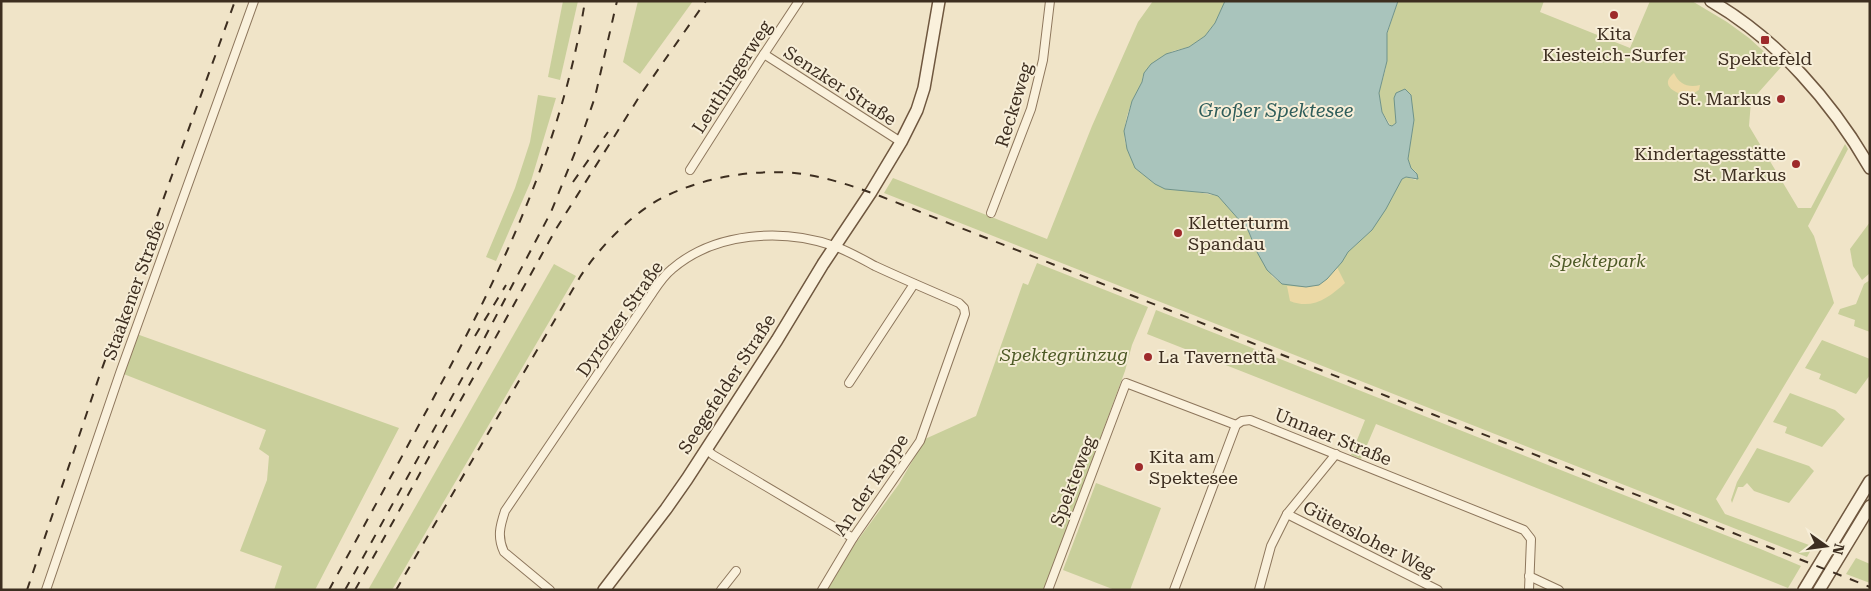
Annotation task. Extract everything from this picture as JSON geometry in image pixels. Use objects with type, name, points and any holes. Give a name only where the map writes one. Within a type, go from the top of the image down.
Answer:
[{"type":"street","name":"Staakener Straße","points":[[46,590],[118,380],[254,1]]},
{"type":"street","name":"Leuthingerweg","points":[[690,170],[799,1]]},
{"type":"street","name":"Seegefelder Straße","points":[[604,590],[674,497],[780,336],[834,246],[871,192],[901,142],[917,110],[924,88],[939,1]]},
{"type":"street","name":"Reckeweg","points":[[991,213],[1031,109],[1045,52],[1050,1]]},
{"type":"street","points":[[1716,2],[1765,40],[1805,79],[1849,133],[1870,168]]},
{"type":"street","name":"Senzker Straße","points":[[764,54],[901,142]]},
{"type":"street","name":"Dyrotzer Straße","points":[[550,590],[504,552],[500,544],[499,534],[505,511],[660,282],[670,270],[685,259],[702,250],[729,241],[769,236],[794,236],[834,246],[959,303],[964,308]]},
{"type":"street","points":[[849,383],[914,284]]},
{"type":"street","name":"An der Kappe","points":[[822,590],[853,538],[920,442],[965,314],[964,308]]},
{"type":"street","name":"Unnaer Straße","points":[[1126,383],[1236,425],[1242,420],[1250,420],[1524,530],[1531,539],[1529,576]]},
{"type":"street","name":"Spekteweg","points":[[1048,590],[1126,383]]},
{"type":"street","points":[[1174,590],[1236,425]]},
{"type":"street","points":[[706,448],[713,455],[853,538]]},
{"type":"street","points":[[1259,590],[1271,546],[1287,514],[1336,454]]},
{"type":"street","points":[[1804,590],[1870,481]]},
{"type":"street","points":[[1819,590],[1870,506]]},
{"type":"street","name":"Gütersloher Weg","points":[[1287,514],[1438,590]]},
{"type":"street","points":[[722,590],[736,571]]},
{"type":"street","points":[[1528,590],[1529,576],[1559,590]]},
{"type":"green space","points":[[563,1],[578,1],[560,80],[548,77]]},
{"type":"green space","points":[[638,1],[693,1],[640,74],[623,62]]},
{"type":"green space","name":"Spektepark","points":[[1153,1],[1225,1],[1215,23],[1205,36],[1189,47],[1163,56],[1143,76],[1142,82],[1132,101],[1124,131],[1125,142],[1135,168],[1155,184],[1218,196],[1248,230],[1253,244],[1272,276],[1278,281],[1331,274],[1348,252],[1372,230],[1402,179],[1406,177],[1416,180],[1416,172],[1411,168],[1408,159],[1414,120],[1395,105],[1396,123],[1391,126],[1382,112],[1379,93],[1386,67],[1387,34],[1398,1],[1544,1],[1540,12],[1630,48],[1650,1],[1692,1],[1749,38],[1781,67],[1751,101],[1749,126],[1798,208],[1811,208],[1845,144],[1848,149],[1808,226],[1814,236],[1834,303],[1716,499],[1725,514],[1809,545],[1817,539],[1807,557],[884,193],[893,178],[1047,239],[1092,126],[1138,22]]},
{"type":"green space","points":[[538,95],[556,98],[531,181],[496,261],[486,257],[515,188],[530,142]]},
{"type":"green space","points":[[1870,222],[1870,273],[1862,280],[1853,266],[1850,249]]},
{"type":"green space","name":"Spektegrünzug","points":[[1037,263],[1148,307],[1132,345],[1125,371],[1044,590],[827,590],[855,544],[899,484],[925,439],[976,416],[1023,283],[1028,285]]},
{"type":"green space","points":[[554,264],[576,276],[392,590],[368,590]]},
{"type":"green space","points":[[1870,280],[1870,332],[1854,326],[1855,320],[1838,314],[1840,309],[1856,304],[1864,284]]},
{"type":"green space","points":[[1156,310],[1801,566],[1788,588],[1376,424],[1361,459],[1351,455],[1365,420],[1147,334]]},
{"type":"green space","points":[[131,332],[399,428],[315,590],[274,590],[282,566],[240,551],[267,480],[269,456],[259,449],[266,430],[116,371]]},
{"type":"green space","points":[[1822,340],[1870,359],[1870,375],[1856,394],[1819,379],[1821,374],[1805,368]]},
{"type":"green space","points":[[1790,393],[1835,410],[1845,419],[1822,447],[1785,433],[1787,427],[1773,422]]},
{"type":"green space","points":[[1757,448],[1809,466],[1814,471],[1789,503],[1754,491],[1747,483],[1743,487],[1738,487],[1732,503],[1731,500],[1737,482]]},
{"type":"green space","points":[[1096,483],[1161,508],[1130,590],[1115,590],[1063,570]]},
{"type":"green space","points":[[1856,558],[1870,564],[1870,583],[1846,574]]},
{"type":"sand","points":[[1674,73],[1678,80],[1684,84],[1700,85],[1699,90],[1689,96],[1671,89],[1668,82]]},
{"type":"sand","points":[[1337,267],[1345,283],[1333,293],[1313,303],[1306,304],[1290,301],[1287,286],[1306,287],[1327,279]]},
{"type":"water","name":"Großer Spektesee","points":[[1225,1],[1398,1],[1387,33],[1387,61],[1379,93],[1382,112],[1389,125],[1392,126],[1396,123],[1394,98],[1396,93],[1405,89],[1411,95],[1414,120],[1408,159],[1418,179],[1406,177],[1402,179],[1372,230],[1348,252],[1342,262],[1319,285],[1306,287],[1282,284],[1267,270],[1248,230],[1218,196],[1208,193],[1165,189],[1155,184],[1135,168],[1127,149],[1124,131],[1132,101],[1142,82],[1144,73],[1151,64],[1166,54],[1189,47],[1205,36],[1215,23]]},
{"type":"railway","points":[[27,590],[99,377],[235,1]]},
{"type":"railway","points":[[329,590],[448,371],[499,269],[542,165],[560,112],[574,57],[585,1]]},
{"type":"railway","points":[[345,590],[485,337],[551,212],[595,97],[617,1]]},
{"type":"railway","points":[[355,590],[556,229],[641,94],[706,1]]},
{"type":"railway","points":[[573,182],[608,132]]},
{"type":"railway","points":[[396,590],[580,277],[606,243],[627,222],[662,198],[713,180],[749,173],[767,172],[785,172],[813,176],[842,183],[880,196],[1870,587]]},
{"type":"railway","points":[[475,336],[506,285]]},
{"type":"place","name":"Kita Kiesteich-Surfer","points":[[1614,15]]},
{"type":"place","name":"Spektefeld","points":[[1765,40]]},
{"type":"place","name":"St. Markus","points":[[1781,99]]},
{"type":"place","name":"Kindertagesstätte St. Markus","points":[[1796,164]]},
{"type":"place","name":"Kletterturm Spandau","points":[[1178,233]]},
{"type":"place","name":"La Tavernetta","points":[[1148,357]]},
{"type":"place","name":"Kita am Spektesee","points":[[1139,467]]}]
